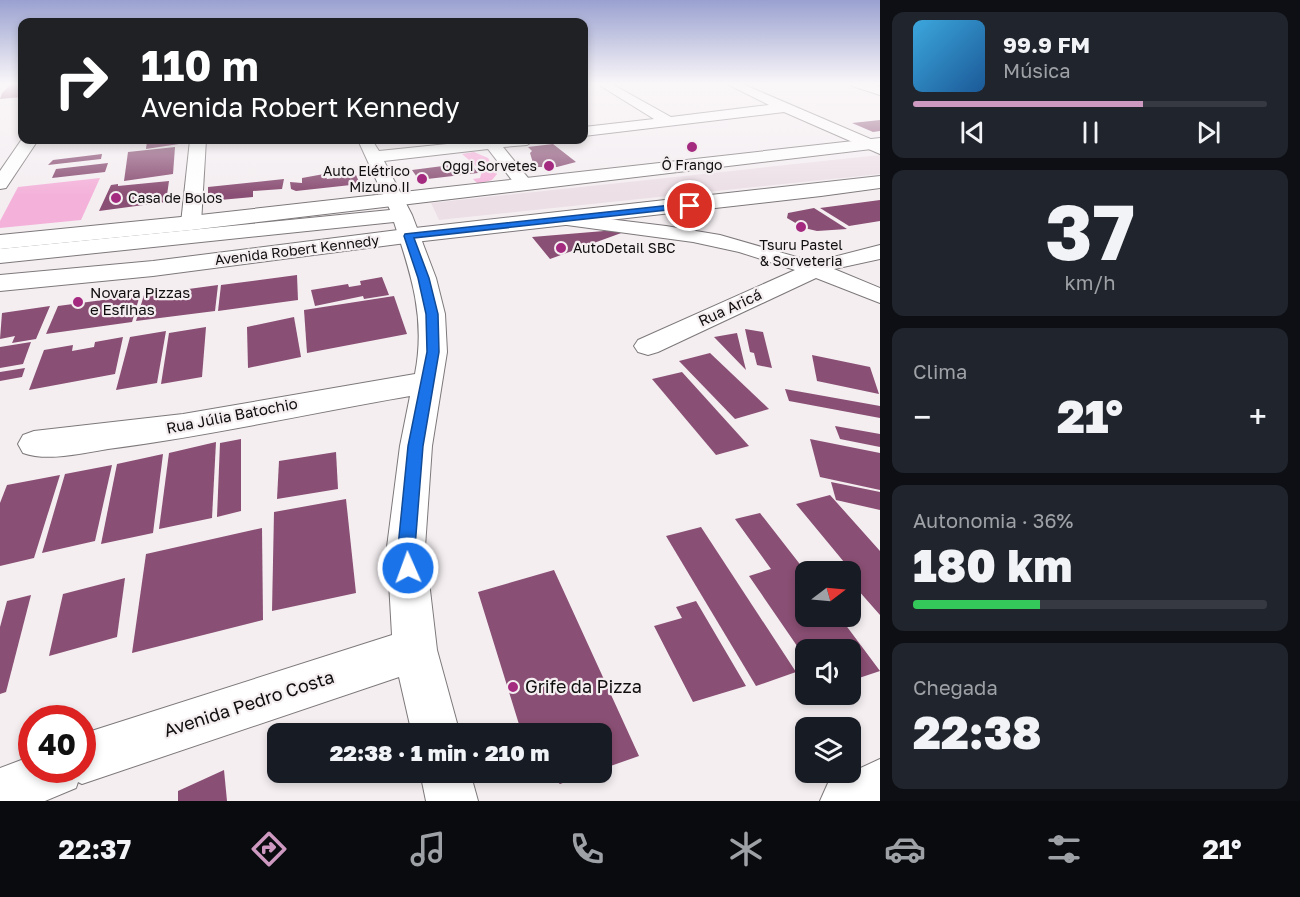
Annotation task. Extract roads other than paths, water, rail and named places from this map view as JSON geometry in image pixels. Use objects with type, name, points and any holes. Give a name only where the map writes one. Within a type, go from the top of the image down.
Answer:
[{"type":"main road","name":"Avenida Robert Kennedy","points":[[0,283],[190,264],[402,217],[524,184],[877,145]]},
{"type":"main road","name":"Avenida Robert Kennedy","points":[[0,242],[191,223],[402,217],[559,219],[880,182]]},
{"type":"street","points":[[588,131],[663,120]]},
{"type":"street","points":[[819,120],[877,145]]},
{"type":"street","points":[[0,184],[27,144]]},
{"type":"street","points":[[191,223],[198,144]]},
{"type":"street","points":[[366,144],[402,217],[424,278],[432,314],[433,352],[416,446],[406,547],[415,650],[433,723]]},
{"type":"street","points":[[373,157],[483,144]]},
{"type":"street","points":[[492,144],[524,184]]},
{"type":"street","name":"Avenida Robert Kennedy","points":[[0,256],[402,217]]},
{"type":"street","points":[[559,219],[650,229],[720,242],[772,255],[880,296]]},
{"type":"street","name":"Rua Aricá","points":[[648,346],[830,263],[880,252]]},
{"type":"street","name":"Rua Júlia Batochio","points":[[34,444],[87,441],[154,431],[351,394],[429,382]]},
{"type":"street","name":"Avenida Pedro Costa","points":[[96,754],[415,650]]},
{"type":"street","points":[[0,794],[27,783]]},
{"type":"street","points":[[448,783],[452,801]]},
{"type":"street","points":[[846,801],[880,785]]},
{"type":"place","name":"Ô Frango","points":[[692,147]]},
{"type":"place","name":"Oggi Sorvetes","points":[[549,166]]},
{"type":"place","name":"Auto Elétrico Mizuno II","points":[[422,179]]},
{"type":"place","name":"Casa de Bolos","points":[[116,198]]},
{"type":"place","name":"Tsuru Pastel & Sorveteria","points":[[801,227]]},
{"type":"place","name":"AutoDetail SBC","points":[[561,248]]},
{"type":"place","name":"Novara Pizzas e Esfihas","points":[[78,302]]},
{"type":"place","name":"Grife da Pizza","points":[[513,687]]}]
